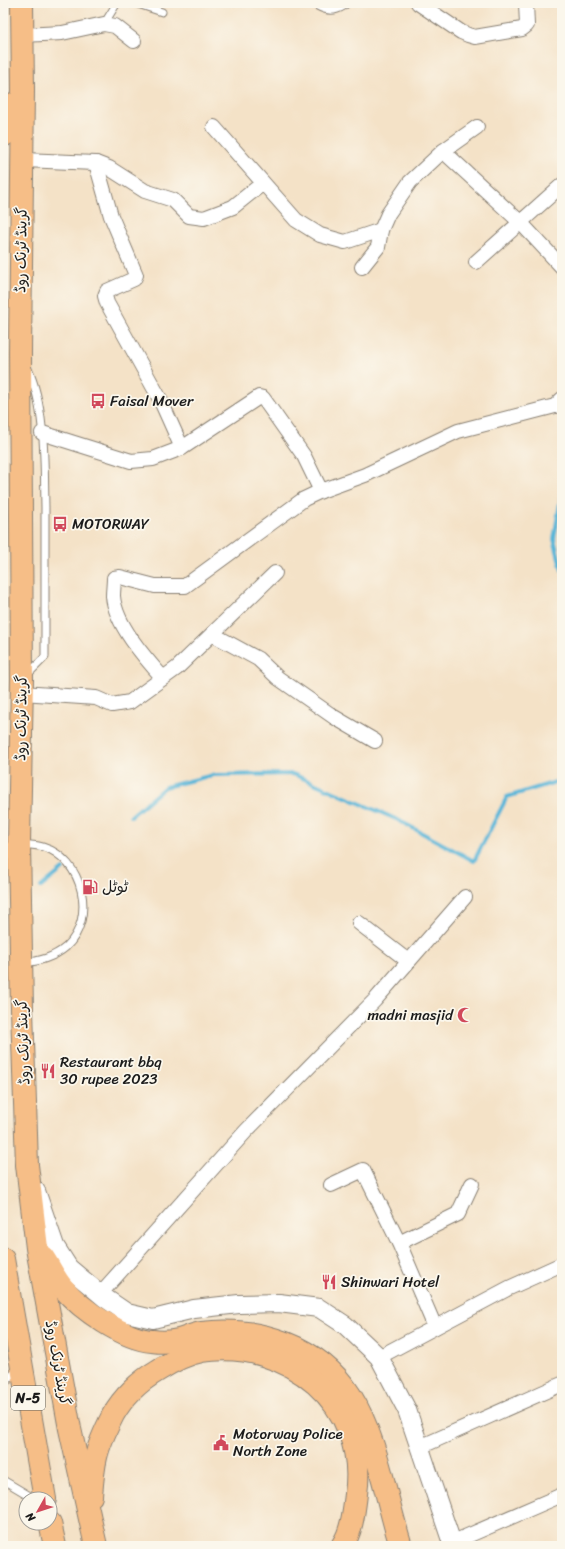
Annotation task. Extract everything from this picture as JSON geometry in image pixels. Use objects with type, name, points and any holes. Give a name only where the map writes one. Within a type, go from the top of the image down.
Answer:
[{"type":"highway","points":[[3,136],[11,129],[13,124],[13,3]]},
{"type":"highway","name":"گرینڈ ٹرنک روڈ","points":[[22,3],[23,160],[20,352],[22,686],[19,844],[27,1165],[37,1248],[70,1429],[93,1530]]},
{"type":"highway","points":[[3,203],[9,204],[11,209],[15,237],[21,252]]},
{"type":"highway","points":[[37,1248],[62,1287],[83,1307],[105,1323],[129,1335],[151,1341],[177,1341],[201,1333],[238,1332],[262,1335],[283,1341],[301,1350],[328,1370],[349,1394],[366,1425],[402,1546]]},
{"type":"highway","name":"N-5","points":[[3,1259],[6,1293],[22,1365],[44,1491]]},
{"type":"highway","points":[[93,1530],[96,1456],[114,1414],[140,1382],[174,1360],[200,1352],[231,1349],[250,1351],[271,1356],[289,1364],[306,1375],[321,1388],[338,1409],[350,1433],[358,1464],[358,1486],[354,1511],[342,1546]]},
{"type":"highway","points":[[52,1531],[55,1546]]},
{"type":"street","points":[[319,3],[328,7],[336,7],[342,3]]},
{"type":"street","points":[[418,3],[462,32],[476,37],[522,29],[527,25],[526,3]]},
{"type":"street","points":[[23,35],[62,33],[104,24],[115,26],[134,41]]},
{"type":"street","points":[[214,127],[296,220],[320,235],[345,242],[381,230]]},
{"type":"street","points":[[362,267],[378,247],[381,230],[388,214],[410,182],[443,151],[477,127]]},
{"type":"street","points":[[443,151],[521,223],[562,267]]},
{"type":"street","points":[[23,160],[96,163],[109,168],[145,191],[173,200],[189,216],[204,218],[233,207],[263,183]]},
{"type":"street","points":[[96,163],[111,216],[136,275],[134,279],[107,291],[105,296],[107,303],[160,400],[182,448]]},
{"type":"street","points":[[476,262],[562,185]]},
{"type":"street","points":[[42,433],[131,461],[153,459],[182,448],[259,397],[263,398],[304,456],[321,490]]},
{"type":"street","points":[[163,678],[146,659],[120,620],[113,598],[114,578],[120,577],[155,586],[185,586],[304,499],[321,490],[365,475],[458,431],[555,406],[562,399]]},
{"type":"street","points":[[22,686],[96,698],[112,705],[130,702],[177,668],[275,573]]},
{"type":"street","points":[[212,634],[258,659],[278,678],[334,717],[375,741]]},
{"type":"street","points":[[100,1294],[246,1131],[375,1000],[465,897]]},
{"type":"street","points":[[359,922],[408,961]]},
{"type":"street","points":[[27,1165],[55,1246],[69,1268],[100,1294],[127,1313],[153,1319],[194,1309],[239,1304],[279,1304],[319,1308],[345,1325],[379,1357],[407,1410],[452,1545],[562,1495]]},
{"type":"street","points":[[331,1185],[364,1170],[399,1243],[435,1327]]},
{"type":"street","points":[[399,1243],[458,1214],[472,1184]]},
{"type":"street","points":[[379,1357],[509,1288],[562,1264]]},
{"type":"street","points":[[420,1447],[562,1384]]},
{"type":"lane","points":[[104,24],[117,3]]},
{"type":"lane","points":[[135,3],[162,12]]},
{"type":"lane","points":[[20,352],[34,382],[44,453],[45,657],[22,686]]},
{"type":"lane","points":[[19,844],[43,847],[64,859],[78,879],[84,902],[79,926],[66,946],[46,960],[22,964]]},
{"type":"lane","points":[[3,1385],[22,1365]]},
{"type":"lane","points":[[3,1480],[22,1491]]},
{"type":"waterway","points":[[562,491],[554,539],[562,570]]},
{"type":"waterway","points":[[131,816],[165,787],[213,775],[293,774],[398,820],[474,861],[507,797],[562,780]]},
{"type":"waterway","points":[[41,887],[63,869]]},
{"type":"place","name":"Faisal Mover","points":[[98,401]]},
{"type":"place","name":"MOTORWAY","points":[[60,524]]},
{"type":"place","name":"ٹوٹل","points":[[90,887]]},
{"type":"place","name":"madni masjid","points":[[465,1015]]},
{"type":"place","name":"Restaurant bbq 30 rupee 2023","points":[[48,1071]]},
{"type":"place","name":"Shinwari Hotel","points":[[329,1282]]},
{"type":"place","name":"Motorway Police North Zone","points":[[221,1443]]}]
